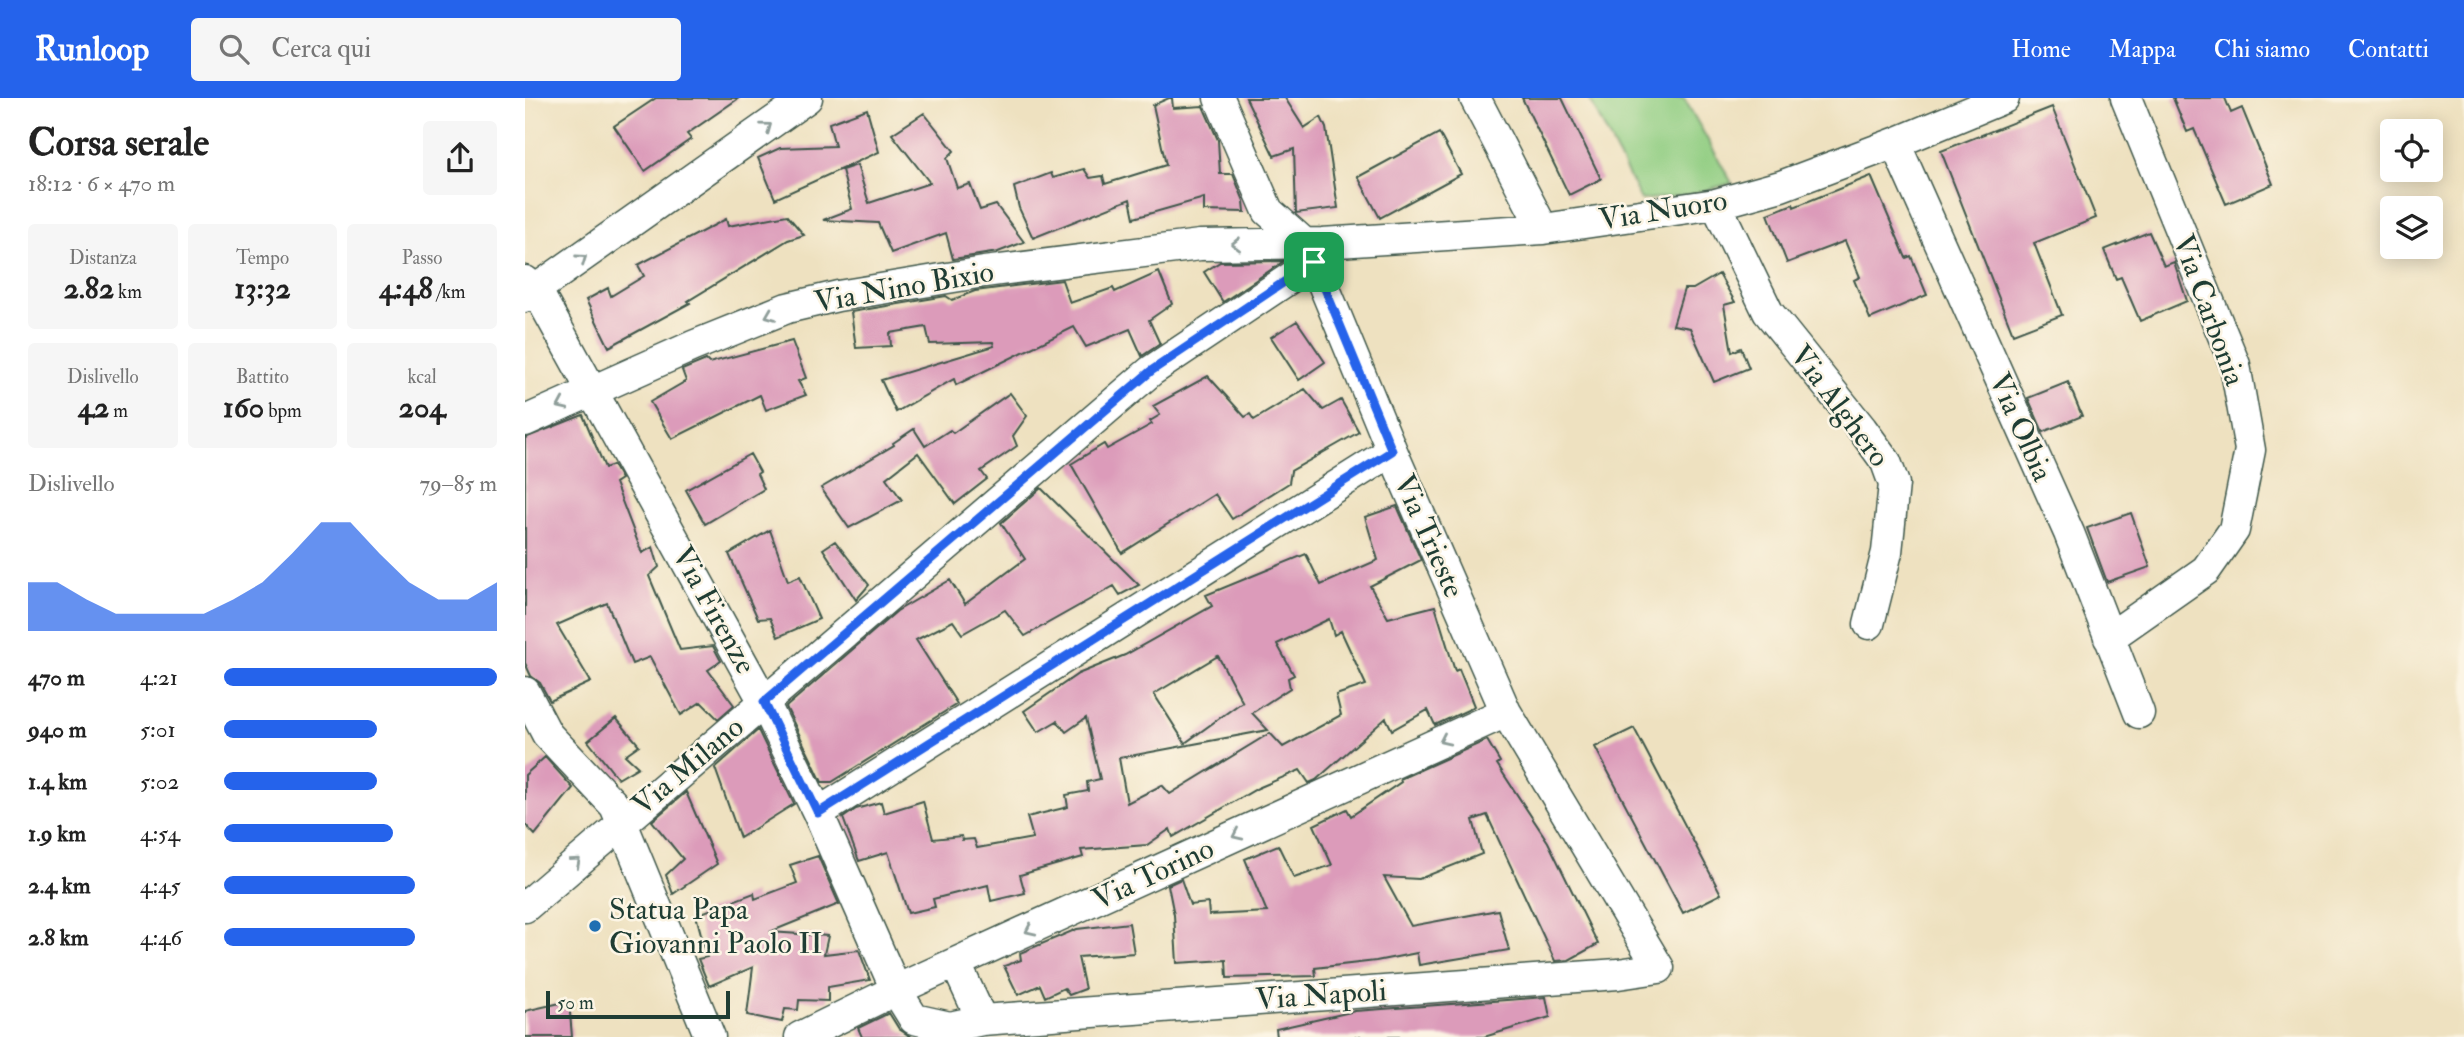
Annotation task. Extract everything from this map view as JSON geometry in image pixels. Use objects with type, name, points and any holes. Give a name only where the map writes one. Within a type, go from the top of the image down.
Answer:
[{"type":"street","points":[[529,290],[807,98]]},
{"type":"street","name":"Via Trieste","points":[[1219,98],[1269,211],[1309,252],[1506,712],[1660,968]]},
{"type":"street","points":[[1475,98],[1543,229]]},
{"type":"street","name":"Via Nuoro","points":[[1309,252],[1543,229],[1716,204],[1781,186],[1895,143],[2002,98]]},
{"type":"street","name":"Via Carbonia","points":[[2109,638],[2206,570],[2234,530],[2250,450],[2235,365],[2126,98]]},
{"type":"street","name":"Via Olbia","points":[[1895,143],[2063,520],[2139,713]]},
{"type":"street","name":"Via Alghero","points":[[1716,204],[1768,312],[1886,462],[1894,484],[1893,508],[1887,552],[1869,624]]},
{"type":"street","name":"Via Nino Bixio","points":[[525,421],[693,346],[787,308],[838,296],[984,272],[1200,245],[1309,252]]},
{"type":"street","name":"Via Milano","points":[[525,906],[1151,371],[1309,252]]},
{"type":"street","name":"Via Firenze","points":[[529,290],[593,392],[764,702],[818,813],[896,990]]},
{"type":"street","points":[[818,813],[1392,451]]},
{"type":"street","points":[[525,692],[547,734],[615,806],[711,1037]]},
{"type":"street","name":"Via Torino","points":[[800,1037],[896,990],[1506,712]]},
{"type":"street","points":[[956,964],[982,1020]]},
{"type":"street","name":"Via Napoli","points":[[896,990],[915,1020],[950,1027],[982,1020],[1618,974],[1660,968]]},
{"type":"green space","points":[[1589,98],[1684,98],[1732,183],[1687,195],[1641,200]]},
{"type":"building","points":[[656,98],[739,98],[687,134],[691,139],[645,171],[614,126]]},
{"type":"building","points":[[1172,98],[1173,108],[1203,106],[1218,140],[1220,174],[1233,174],[1244,201],[1245,212],[1204,211],[1204,198],[1134,218],[1130,199],[1033,238],[1019,208],[1014,187],[1051,173],[1053,178],[1084,169],[1090,178],[1103,176],[1105,184],[1166,165],[1153,105]]},
{"type":"building","points":[[1246,98],[1285,98],[1304,128],[1321,117],[1326,128],[1338,208],[1296,213],[1294,149],[1274,156]]},
{"type":"building","points":[[1522,98],[1562,98],[1601,179],[1569,195]]},
{"type":"building","points":[[2173,98],[2225,98],[2231,113],[2242,108],[2273,184],[2226,204],[2194,129],[2187,132]]},
{"type":"building","points":[[2052,107],[2096,218],[2034,243],[2062,315],[2013,334],[1941,151]]},
{"type":"building","points":[[867,109],[879,152],[775,199],[758,158],[780,148],[835,146],[829,123]]},
{"type":"building","points":[[924,113],[954,151],[947,158],[957,188],[970,184],[980,210],[996,205],[1024,242],[998,252],[953,259],[946,233],[891,253],[878,223],[823,220],[852,209],[842,170],[857,165],[869,203],[930,183],[892,134]]},
{"type":"building","points":[[1439,133],[1461,174],[1380,218],[1358,177]]},
{"type":"building","points":[[1871,176],[1906,258],[1911,256],[1927,295],[1870,319],[1854,280],[1860,277],[1845,241],[1787,263],[1768,214],[1793,204],[1794,207]]},
{"type":"building","points":[[787,215],[804,235],[788,240],[688,301],[690,303],[609,347],[586,300],[608,288],[611,296],[644,276],[638,265],[726,219],[728,226]]},
{"type":"building","points":[[2149,232],[2164,266],[2174,262],[2187,301],[2140,321],[2121,277],[2116,279],[2104,250]]},
{"type":"building","points":[[1284,261],[1223,302],[1204,272],[1220,262]]},
{"type":"building","points":[[1159,272],[1172,304],[1149,320],[1160,344],[1142,356],[1130,329],[1086,347],[1074,327],[956,385],[954,379],[896,412],[881,380],[994,346],[993,342],[930,344],[926,327],[890,333],[891,346],[856,348],[851,312],[946,296],[952,300],[975,291],[1062,280],[1070,303],[1113,288],[1115,292]]},
{"type":"building","points":[[1719,274],[1735,302],[1724,305],[1732,352],[1741,348],[1749,368],[1714,382],[1690,328],[1673,325],[1684,289],[1693,289]]},
{"type":"building","points":[[1297,321],[1325,362],[1299,380],[1271,337]]},
{"type":"building","points":[[792,341],[806,378],[798,381],[806,395],[766,410],[760,395],[672,439],[650,402],[686,381],[682,370],[706,360],[709,363]]},
{"type":"building","points":[[1208,376],[1245,417],[1250,414],[1254,420],[1305,389],[1323,410],[1341,400],[1359,432],[1291,471],[1289,483],[1232,519],[1215,494],[1122,553],[1071,464],[1104,444],[1107,449],[1152,424],[1150,421],[1160,415],[1153,406]]},
{"type":"building","points":[[2068,382],[2082,416],[2043,432],[2028,398]]},
{"type":"building","points":[[1010,393],[1027,416],[1013,436],[1017,446],[981,471],[987,479],[955,504],[918,453],[886,478],[902,500],[849,528],[821,488],[894,445],[893,443],[914,429],[925,446],[950,430],[953,433]]},
{"type":"building","points":[[583,415],[605,468],[613,465],[621,479],[615,483],[642,553],[653,547],[659,567],[649,576],[680,650],[713,646],[721,661],[708,670],[734,705],[718,719],[701,702],[681,715],[650,657],[632,664],[607,603],[557,625],[591,682],[550,701],[540,683],[531,676],[525,663],[525,438]]},
{"type":"building","points":[[750,454],[760,472],[757,474],[764,489],[705,524],[686,490]]},
{"type":"building","points":[[1041,488],[1139,585],[1120,595],[1114,586],[1025,636],[1005,610],[962,634],[953,621],[916,640],[957,704],[832,782],[822,782],[786,707],[897,611],[950,580],[965,604],[1025,559],[1001,523]]},
{"type":"building","points":[[1397,506],[1421,560],[1370,586],[1388,618],[1435,606],[1455,671],[1459,669],[1474,706],[1470,709],[1435,725],[1428,710],[1392,730],[1386,718],[1316,780],[1309,783],[1300,770],[1258,788],[1173,837],[1170,829],[1147,845],[1081,850],[1083,857],[1020,875],[1025,893],[991,901],[988,885],[933,899],[935,907],[908,913],[888,852],[859,861],[843,818],[856,809],[881,802],[884,813],[923,801],[933,839],[961,836],[962,840],[974,839],[977,848],[1033,838],[1027,817],[1068,807],[1066,795],[1088,791],[1087,782],[1100,779],[1086,718],[1066,732],[1057,721],[1038,732],[1024,711],[1078,674],[1125,655],[1212,606],[1206,595],[1306,554],[1321,585],[1378,560],[1365,517]],"holes":[[[1329,619],[1334,635],[1341,631],[1366,685],[1336,695],[1341,715],[1283,747],[1270,733],[1170,794],[1162,785],[1127,803],[1119,758],[1268,730],[1252,713],[1290,688],[1288,678],[1294,675],[1277,644]],[[1218,656],[1243,703],[1185,743],[1154,694]]]},
{"type":"building","points":[[2131,513],[2150,567],[2107,582],[2087,528]]},
{"type":"building","points":[[770,530],[788,581],[800,576],[819,619],[778,637],[770,618],[758,619],[729,554]]},
{"type":"building","points":[[835,541],[869,585],[856,600],[823,549]]},
{"type":"building","points":[[616,718],[639,745],[625,755],[638,767],[618,779],[588,741]]},
{"type":"building","points":[[1634,728],[1721,894],[1683,913],[1595,747]]},
{"type":"building","points":[[758,730],[794,804],[740,838],[715,768]]},
{"type":"building","points":[[1487,740],[1500,762],[1497,764],[1548,842],[1598,944],[1569,960],[1555,961],[1487,815],[1473,820],[1482,854],[1419,879],[1384,877],[1411,926],[1498,910],[1509,950],[1419,965],[1417,953],[1315,968],[1316,976],[1227,978],[1226,960],[1177,963],[1174,915],[1168,885],[1181,879],[1190,905],[1208,903],[1209,915],[1267,912],[1245,859],[1278,845],[1294,878],[1332,865],[1314,825],[1347,809],[1351,816],[1401,782],[1400,779]]},
{"type":"building","points":[[545,757],[573,788],[535,835],[525,824],[525,775]]},
{"type":"building","points":[[686,792],[717,864],[673,894],[666,875],[683,859],[652,821]]},
{"type":"building","points":[[818,856],[839,904],[770,932],[828,936],[824,954],[859,950],[870,980],[828,987],[828,1001],[799,1000],[798,1010],[785,1009],[782,1022],[747,1015],[753,967],[709,986],[698,959],[707,957],[696,915],[754,893],[755,899],[797,883],[790,865]]},
{"type":"building","points":[[1129,923],[1134,953],[1078,957],[1085,989],[1069,995],[1064,988],[1045,997],[1040,985],[1018,995],[1004,966],[1021,960],[1020,953],[1077,929]]},
{"type":"building","points":[[1546,997],[1550,1017],[1484,1037],[1277,1037],[1276,1029],[1355,1011]]},
{"type":"building","points":[[569,1001],[572,1037],[525,1037],[525,1011]]},
{"type":"building","points":[[889,1013],[899,1029],[911,1037],[862,1037],[858,1028]]},
{"type":"place","name":"Statua Papa Giovanni Paolo II","points":[[595,926]]},
{"type":"route","points":[[1314,262],[1392,451],[818,813],[764,702],[1151,371],[1314,262]]}]
